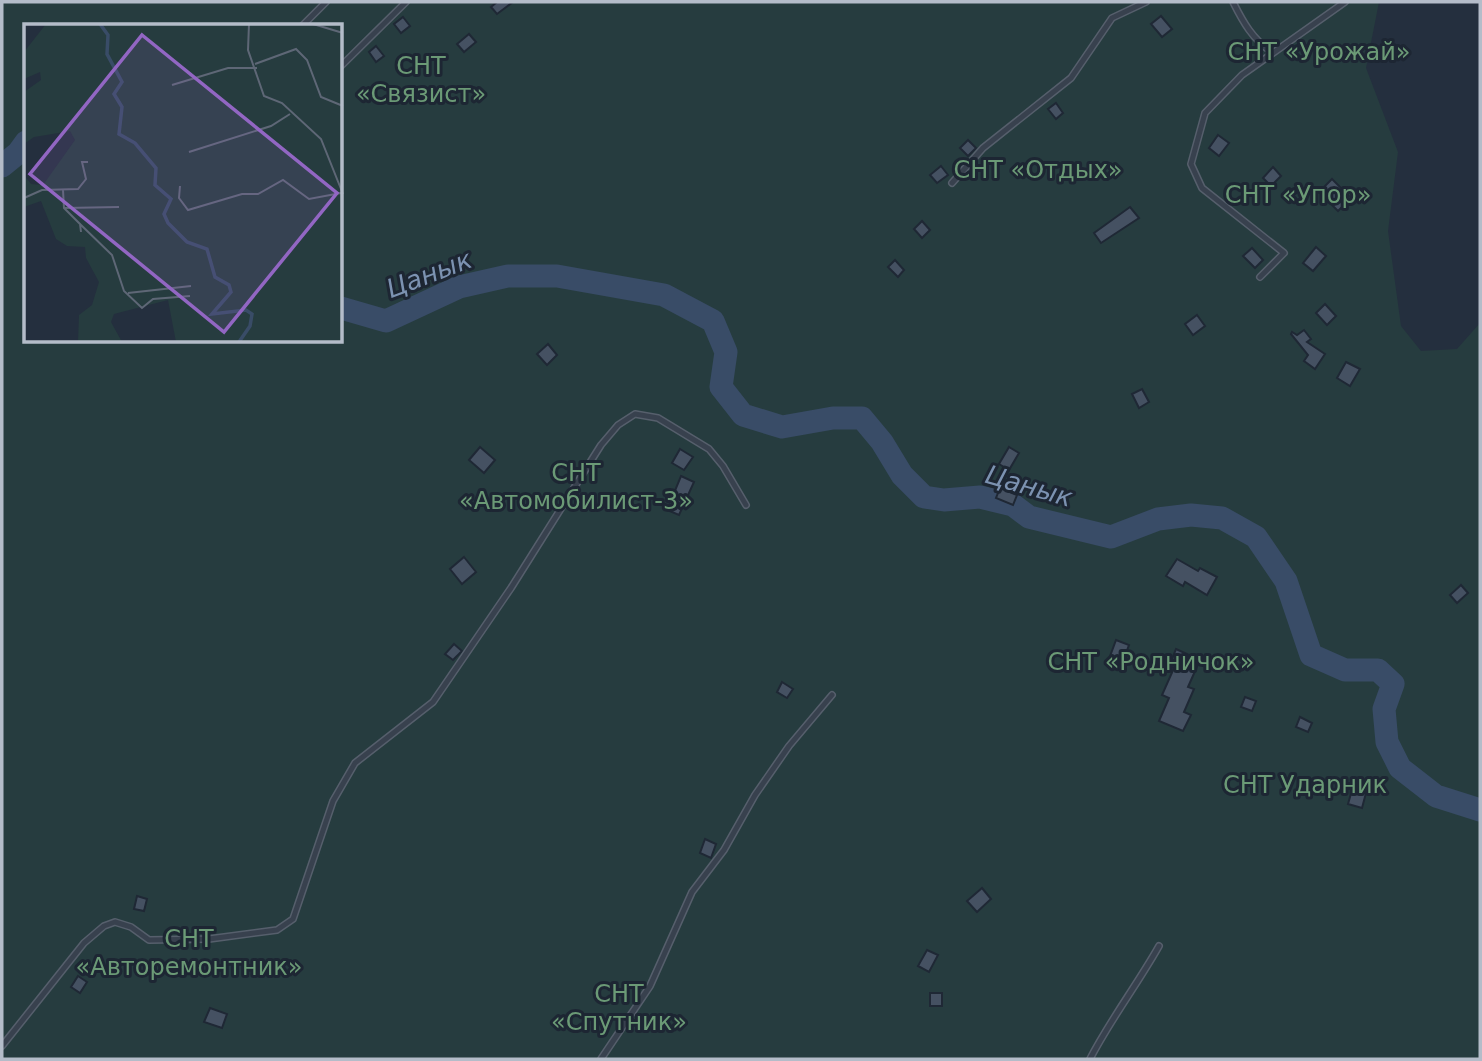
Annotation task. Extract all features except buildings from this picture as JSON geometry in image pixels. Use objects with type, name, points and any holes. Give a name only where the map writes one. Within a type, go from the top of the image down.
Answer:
[{"type":"lane","points":[[304,24],[326,2]]},
{"type":"lane","points":[[343,64],[406,2]]},
{"type":"lane","points":[[952,183],[983,148],[1071,78],[1112,18],[1146,2]]},
{"type":"lane","points":[[1233,2],[1245,25],[1261,45],[1272,52]]},
{"type":"lane","points":[[1260,277],[1283,253],[1202,188],[1191,164],[1205,113],[1242,75],[1345,2]]},
{"type":"lane","points":[[2,1046],[84,943],[104,926],[115,922],[131,927],[149,940],[209,939],[277,930],[293,919],[333,801],[355,763],[433,702],[511,588],[601,445],[618,425],[635,414],[658,418],[709,449],[723,466],[746,505]]},
{"type":"lane","points":[[601,1059],[650,986],[692,892],[724,850],[755,795],[789,746],[832,695]]},
{"type":"lane","points":[[1090,1059],[1107,1027],[1139,982],[1159,946]]},
{"type":"green space","points":[[2,2],[1379,2],[1366,68],[1398,152],[1388,231],[1401,326],[1421,351],[1457,349],[1480,323],[1480,1059],[2,1059]]},
{"type":"waterway","name":"Цанык","points":[[2,166],[24,145]]},
{"type":"waterway","name":"Цанык","points":[[343,309],[386,321],[459,287],[508,276],[557,276],[664,295],[713,321],[726,352],[721,387],[743,415],[782,427],[833,418],[862,418],[882,442],[902,475],[924,497],[944,500],[980,497],[1013,505],[1029,517],[1111,537],[1158,519],[1191,515],[1222,518],[1256,537],[1286,581],[1311,655],[1345,670],[1378,670],[1393,684],[1384,709],[1387,742],[1400,768],[1436,796],[1480,810]]},
{"type":"park label","name":"СНТ «Урожай»","points":[[1319,52]]},
{"type":"park label","name":"СНТ «Связист»","points":[[421,80]]},
{"type":"park label","name":"СНТ «Отдых»","points":[[1038,170]]},
{"type":"park label","name":"СНТ «Упор»","points":[[1298,195]]},
{"type":"park label","name":"СНТ «Автомобилист-3»","points":[[576,487]]},
{"type":"park label","name":"СНТ «Родничок»","points":[[1151,662]]},
{"type":"park label","name":"СНТ Ударник","points":[[1305,785]]},
{"type":"park label","name":"СНТ «Авторемонтник»","points":[[189,953]]},
{"type":"park label","name":"СНТ «Спутник»","points":[[619,1008]]}]
